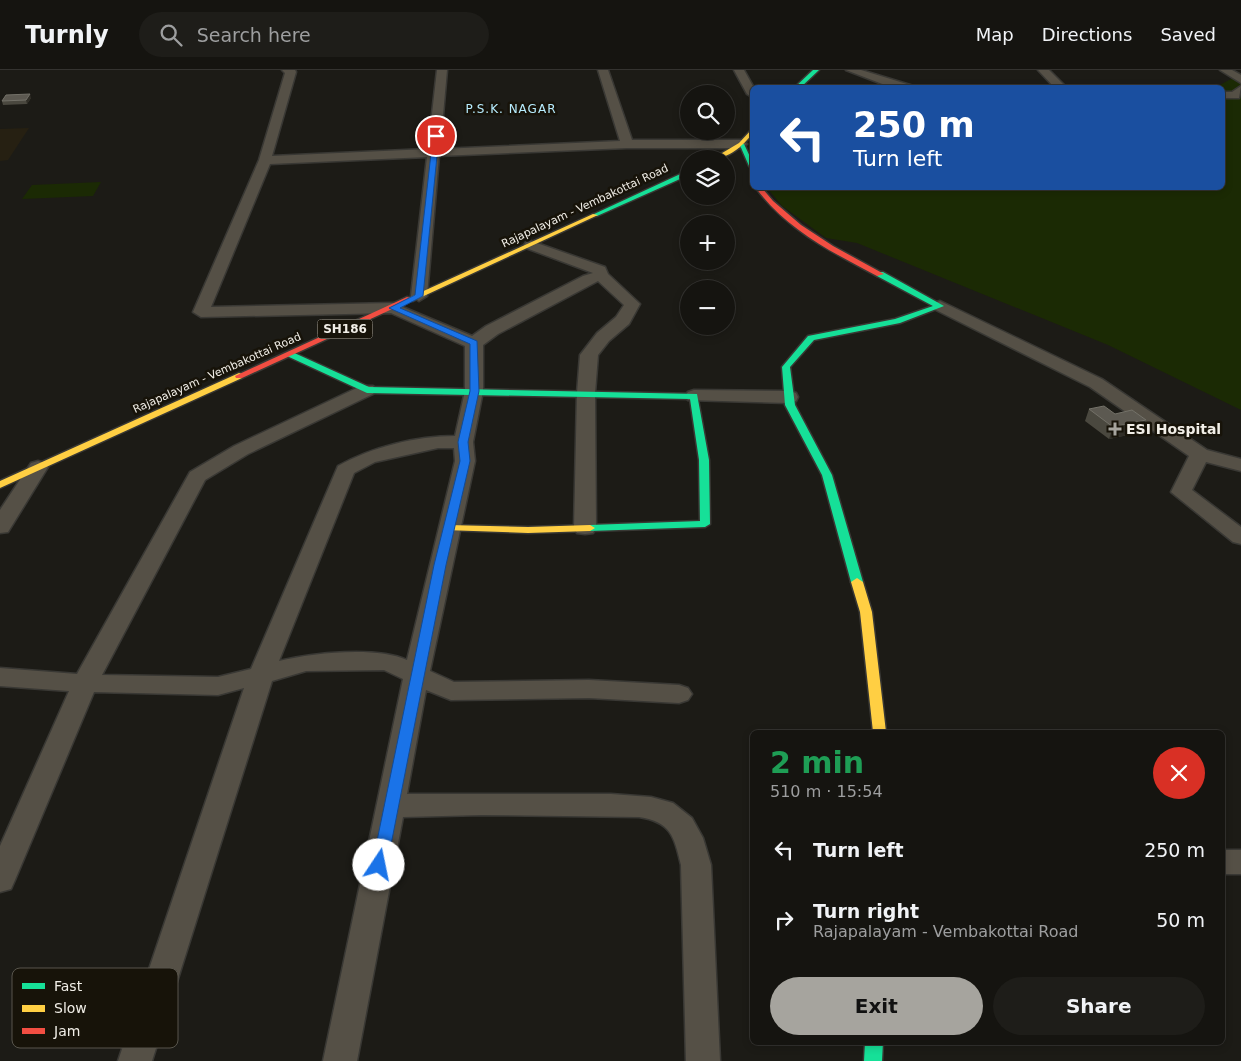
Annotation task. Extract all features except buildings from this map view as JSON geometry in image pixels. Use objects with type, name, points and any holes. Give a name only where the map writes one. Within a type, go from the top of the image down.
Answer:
[{"type":"street","points":[[286,70],[291,72],[265,160],[202,312],[393,308],[474,343]]},
{"type":"street","points":[[419,296],[442,70]]},
{"type":"street","points":[[603,70],[627,144]]},
{"type":"street","points":[[739,70],[750,90]]},
{"type":"street","points":[[799,85],[816,70]]},
{"type":"street","points":[[851,70],[885,82],[900,85]]},
{"type":"street","points":[[1043,70],[1059,85]]},
{"type":"street","points":[[1225,70],[1241,80]]},
{"type":"street","points":[[1225,96],[1235,96],[1241,89]]},
{"type":"street","points":[[730,150],[740,144],[750,133]]},
{"type":"street","points":[[265,160],[627,144],[740,144]]},
{"type":"street","points":[[740,144],[750,162]]},
{"type":"street","name":"Rajapalayam - Vembakottai Road","points":[[0,484],[393,308],[680,176]]},
{"type":"street","points":[[760,190],[761,194],[788,219],[940,306],[1096,383],[1200,454],[1239,466]]},
{"type":"street","points":[[531,244],[600,270],[601,275],[632,304],[623,320],[603,337],[589,354],[586,393],[585,528]]},
{"type":"street","points":[[474,343],[492,330],[588,279],[601,275]]},
{"type":"street","points":[[880,730],[863,603],[827,474],[790,404],[786,367],[811,338],[853,328],[897,321],[940,306]]},
{"type":"street","points":[[340,1061],[416,676],[448,528],[465,461],[463,442],[474,391],[474,343]]},
{"type":"street","points":[[290,354],[367,390],[789,397]]},
{"type":"street","points":[[0,880],[85,683],[197,476],[241,450],[367,390]]},
{"type":"street","points":[[448,528],[528,530],[705,524],[704,460],[694,396]]},
{"type":"street","points":[[166,968],[262,675],[345,470],[369,457],[438,442],[463,442]]},
{"type":"street","points":[[1200,454],[1181,492],[1241,537]]},
{"type":"street","points":[[0,527],[38,468]]},
{"type":"street","points":[[0,677],[85,683],[218,686],[306,663],[387,661],[451,691],[589,689],[679,694]]},
{"type":"street","points":[[391,806],[454,803],[621,806],[657,809],[670,814],[682,824],[689,838],[696,865],[703,1061]]},
{"type":"street","points":[[1225,862],[1241,862]]},
{"type":"street","points":[[873,1061],[874,1045]]},
{"type":"street","points":[[135,1061],[139,1048]]},
{"type":"shaded area","points":[[29,128],[8,160],[0,161],[0,129]]},
{"type":"green space","points":[[1231,79],[1241,79],[1241,410],[1108,345],[857,243],[826,238],[782,206],[769,190],[1225,190],[1225,85],[1220,85]]},
{"type":"green space","points":[[101,182],[93,196],[22,199],[32,185]]},
{"type":"traffic: fast","points":[[799,85],[816,70]]},
{"type":"traffic: fast","points":[[741,144],[750,162]]},
{"type":"traffic: fast","points":[[595,215],[680,176]]},
{"type":"traffic: fast","points":[[857,582],[827,475],[790,405],[786,367],[811,338],[897,321],[940,306],[880,274]]},
{"type":"traffic: fast","points":[[290,354],[367,390],[694,396],[704,460],[705,524],[590,528]]},
{"type":"traffic: fast","points":[[873,1061],[874,1045]]},
{"type":"traffic: slow","points":[[731,150],[741,144],[750,133]]},
{"type":"traffic: slow","points":[[410,299],[595,215]]},
{"type":"traffic: slow","points":[[0,485],[239,376]]},
{"type":"traffic: slow","points":[[448,528],[528,530],[590,528]]},
{"type":"traffic: slow","points":[[857,582],[866,612],[880,730]]},
{"type":"traffic: jam","points":[[761,190],[783,215],[798,227],[830,248],[880,274]]},
{"type":"traffic: jam","points":[[239,376],[410,299]]},
{"type":"place","name":"ESI Hospital","points":[[1115,429]]},
{"type":"district","name":"P.S.K. NAGAR","points":[[511,109]]},
{"type":"route","points":[[379,865],[416,676],[448,528],[465,461],[463,442],[474,391],[474,343],[393,308],[419,296],[436,136]]}]
